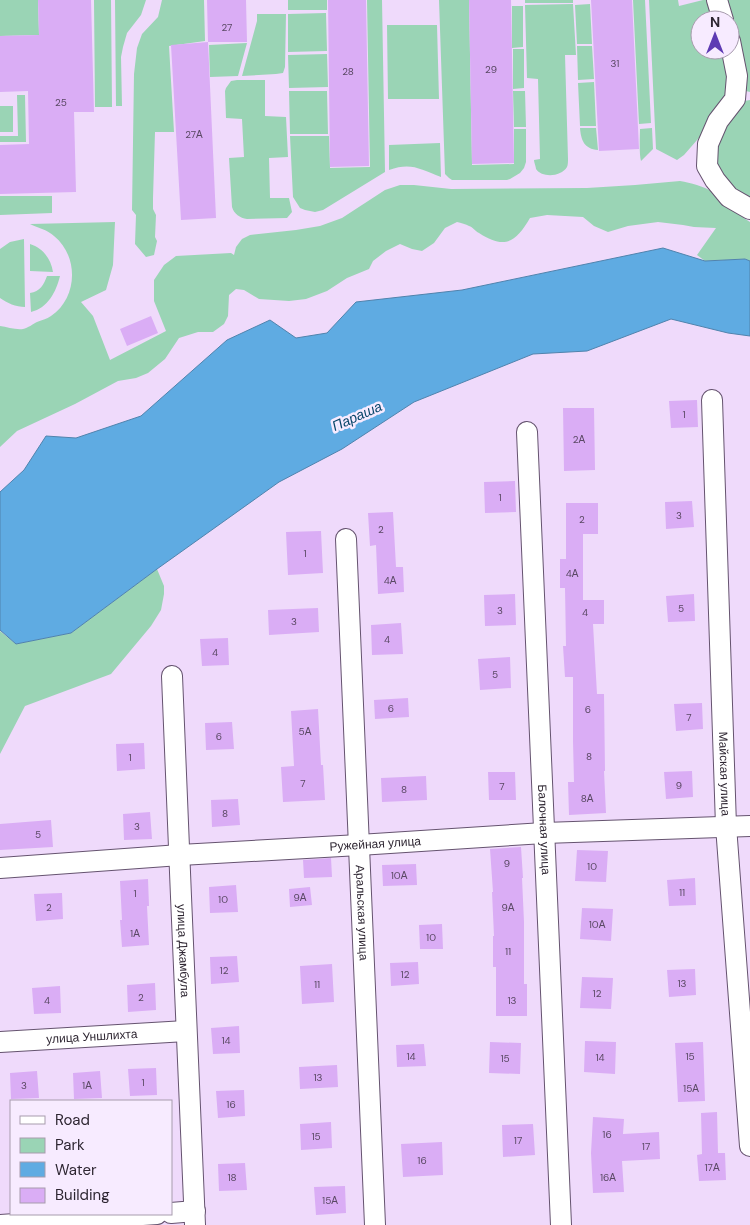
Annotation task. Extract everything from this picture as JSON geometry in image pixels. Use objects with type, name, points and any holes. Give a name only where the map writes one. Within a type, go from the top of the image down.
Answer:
[{"type":"street","points":[[734,60],[737,76],[735,99],[718,121],[708,144],[707,166],[715,180],[729,197],[750,209]]},
{"type":"street","name":"Майская улица","points":[[712,400],[726,826],[750,1146]]},
{"type":"street","name":"Балочная улица","points":[[527,432],[561,1225]]},
{"type":"street","name":"Аральская улица","points":[[346,539],[375,1225]]},
{"type":"street","name":"улица Джамбула","points":[[172,676],[195,1218]]},
{"type":"street","name":"Ружейная улица","points":[[0,868],[544,833],[750,826]]},
{"type":"street","name":"улица Уншлихта","points":[[0,1042],[186,1030]]},
{"type":"street","points":[[172,1213],[195,1218]]},
{"type":"street","points":[[0,1225],[143,1215]]},
{"type":"green space","points":[[0,0],[38,0],[39,35],[0,36]]},
{"type":"green space","points":[[94,0],[111,0],[112,107],[95,107]]},
{"type":"green space","points":[[115,0],[146,0],[141,15],[127,33],[123,47],[121,57],[122,106],[116,106]]},
{"type":"green space","points":[[162,0],[204,0],[205,41],[169,46],[174,132],[155,132],[153,209],[156,215],[155,237],[157,241],[154,255],[146,257],[135,244],[136,215],[132,210],[134,74],[137,48],[142,34],[158,17]]},
{"type":"green space","points":[[288,0],[327,0],[327,10],[288,10]]},
{"type":"green space","points":[[367,0],[382,0],[385,172],[323,210],[315,212],[305,210],[300,208],[293,197],[290,136],[329,136],[330,168],[370,167]]},
{"type":"green space","points":[[439,0],[469,0],[472,165],[514,164],[514,129],[526,129],[526,162],[520,173],[510,179],[452,180],[445,174]]},
{"type":"green space","points":[[525,0],[573,0],[573,3],[525,3]]},
{"type":"green space","points":[[633,0],[645,0],[651,123],[639,124]]},
{"type":"green space","points":[[649,0],[678,0],[679,6],[703,0],[713,0],[716,10],[690,10],[690,60],[731,60],[734,86],[711,124],[684,155],[677,160],[656,149]]},
{"type":"green space","points":[[722,0],[750,0],[750,92],[746,91],[739,60],[740,10],[725,10]]},
{"type":"green space","points":[[573,4],[576,55],[565,55],[568,164],[560,173],[547,175],[536,169],[534,161],[540,159],[538,79],[527,78],[525,5]]},
{"type":"green space","points":[[590,4],[592,44],[577,44],[575,5]]},
{"type":"green space","points":[[512,6],[523,6],[523,47],[512,48]]},
{"type":"green space","points":[[326,13],[327,51],[288,52],[288,14]]},
{"type":"green space","points":[[257,14],[286,14],[285,67],[283,73],[242,76],[257,21]]},
{"type":"green space","points":[[387,25],[437,25],[439,99],[388,99]]},
{"type":"green space","points":[[247,43],[238,76],[210,77],[209,45]]},
{"type":"green space","points":[[577,46],[592,46],[594,79],[578,80]]},
{"type":"green space","points":[[513,49],[524,49],[524,88],[513,89]]},
{"type":"green space","points":[[327,54],[328,87],[289,88],[288,55]]},
{"type":"green space","points":[[265,80],[265,116],[286,117],[288,157],[269,158],[270,198],[289,198],[292,212],[287,218],[242,218],[234,212],[232,207],[229,158],[244,157],[242,119],[226,118],[225,91],[231,81]]},
{"type":"green space","points":[[594,82],[596,126],[580,126],[578,83]]},
{"type":"green space","points":[[289,91],[327,91],[328,134],[290,134]]},
{"type":"green space","points":[[513,91],[525,91],[526,127],[514,127]]},
{"type":"green space","points":[[17,95],[25,95],[26,142],[0,142],[0,136],[18,136]]},
{"type":"green space","points":[[750,100],[750,205],[721,181],[713,149],[716,139],[744,101]]},
{"type":"green space","points":[[0,106],[13,106],[13,132],[0,132]]},
{"type":"green space","points":[[580,128],[596,128],[598,150],[586,146],[581,136]]},
{"type":"green space","points":[[652,128],[653,149],[641,161],[640,129]]},
{"type":"green space","points":[[440,143],[441,177],[410,167],[389,170],[389,145]]},
{"type":"green space","points":[[680,181],[697,185],[713,192],[750,222],[750,261],[745,259],[705,261],[697,255],[716,228],[658,222],[628,226],[608,232],[594,226],[583,217],[547,215],[530,218],[515,238],[503,242],[488,238],[465,224],[457,222],[445,228],[434,243],[422,251],[400,244],[386,251],[373,261],[369,269],[347,278],[327,291],[306,299],[289,301],[259,299],[244,290],[236,289],[229,295],[228,316],[224,324],[213,332],[198,332],[179,338],[165,359],[148,373],[136,378],[118,381],[75,404],[17,431],[0,447],[0,326],[23,329],[51,316],[66,299],[72,277],[68,254],[62,244],[49,232],[30,224],[115,222],[113,265],[106,290],[81,302],[93,316],[110,360],[166,331],[154,301],[154,280],[164,265],[176,256],[231,253],[234,255],[236,247],[242,239],[250,235],[320,226],[342,218],[385,190],[400,185],[451,189],[587,188]]},
{"type":"green space","points":[[0,196],[52,196],[52,213],[0,215]]},
{"type":"green space","points":[[24,239],[25,307],[6,302],[0,298],[0,249],[10,242]]},
{"type":"green space","points":[[30,244],[39,248],[46,255],[53,272],[30,271]]},
{"type":"green space","points":[[47,276],[60,276],[56,288],[47,303],[31,312],[30,293],[43,285]]},
{"type":"green space","points":[[157,569],[164,586],[161,610],[151,626],[111,674],[25,706],[0,754],[0,631],[16,644],[71,633]]},
{"type":"water","name":"Параша","points":[[663,248],[705,261],[745,259],[750,261],[750,336],[728,333],[671,319],[587,351],[533,354],[414,402],[342,449],[279,482],[71,633],[16,644],[0,630],[0,492],[24,470],[46,436],[76,438],[141,416],[227,340],[270,320],[296,338],[327,333],[356,302],[462,290]]},
{"type":"building","points":[[38,0],[91,0],[94,112],[74,112],[76,192],[0,194],[0,145],[29,144],[28,91],[0,92],[0,36],[39,35]]},
{"type":"building","points":[[207,0],[246,0],[247,42],[208,42]]},
{"type":"building","points":[[328,0],[366,0],[369,166],[330,167]]},
{"type":"building","points":[[469,0],[511,0],[514,163],[472,164]]},
{"type":"building","points":[[591,0],[632,0],[639,149],[599,151]]},
{"type":"building","points":[[208,42],[216,218],[181,220],[171,45]]},
{"type":"building","points":[[151,316],[158,333],[127,346],[120,329]]},
{"type":"building","points":[[697,400],[698,427],[671,428],[669,401]]},
{"type":"building","points":[[563,408],[594,408],[595,470],[564,471]]},
{"type":"building","points":[[515,481],[516,512],[485,513],[484,482]]},
{"type":"building","points":[[692,501],[694,527],[666,529],[665,502]]},
{"type":"building","points":[[566,503],[598,503],[598,534],[583,534],[583,600],[604,600],[604,624],[593,624],[597,694],[604,694],[606,813],[569,815],[568,782],[574,782],[573,677],[565,677],[563,646],[566,646],[565,588],[560,588],[560,559],[566,559]]},
{"type":"building","points":[[393,512],[396,567],[403,567],[404,592],[378,594],[376,545],[370,546],[368,513]]},
{"type":"building","points":[[321,531],[323,573],[288,575],[286,532]]},
{"type":"building","points":[[515,594],[516,625],[485,626],[484,595]]},
{"type":"building","points":[[694,594],[695,621],[668,622],[666,596]]},
{"type":"building","points":[[318,608],[319,632],[269,635],[268,610]]},
{"type":"building","points":[[401,623],[403,654],[372,655],[371,625]]},
{"type":"building","points":[[228,638],[229,665],[202,666],[200,639]]},
{"type":"building","points":[[510,657],[511,688],[480,690],[478,659]]},
{"type":"building","points":[[408,698],[409,717],[375,719],[374,700]]},
{"type":"building","points":[[702,703],[703,729],[676,731],[674,704]]},
{"type":"building","points":[[318,709],[325,800],[283,802],[281,767],[294,766],[291,711]]},
{"type":"building","points":[[232,722],[234,749],[206,750],[205,723]]},
{"type":"building","points":[[144,743],[145,769],[117,771],[116,744]]},
{"type":"building","points":[[692,771],[693,797],[666,799],[664,772]]},
{"type":"building","points":[[488,772],[515,772],[516,800],[489,800]]},
{"type":"building","points":[[426,776],[427,800],[382,802],[381,778]]},
{"type":"building","points":[[238,799],[240,825],[212,827],[211,800]]},
{"type":"building","points":[[150,812],[152,839],[124,840],[123,814]]},
{"type":"building","points":[[51,820],[53,847],[0,850],[0,824]]},
{"type":"building","points":[[521,847],[524,984],[527,984],[527,1016],[496,1016],[496,967],[493,967],[493,892],[490,849]]},
{"type":"building","points":[[577,850],[608,851],[606,882],[575,881]]},
{"type":"building","points":[[331,858],[332,877],[304,878],[303,860]]},
{"type":"building","points":[[416,864],[417,885],[383,886],[382,865]]},
{"type":"building","points":[[695,878],[696,905],[669,906],[667,880]]},
{"type":"building","points":[[148,879],[149,945],[122,947],[120,881]]},
{"type":"building","points":[[236,885],[238,912],[210,913],[209,887]]},
{"type":"building","points":[[310,887],[312,905],[290,907],[289,889]]},
{"type":"building","points":[[62,893],[63,919],[36,921],[34,894]]},
{"type":"building","points":[[582,908],[613,909],[611,941],[580,939]]},
{"type":"building","points":[[442,924],[443,949],[420,949],[419,925]]},
{"type":"building","points":[[237,956],[239,982],[211,984],[210,957]]},
{"type":"building","points":[[418,962],[419,984],[391,986],[390,963]]},
{"type":"building","points":[[332,964],[334,1002],[302,1004],[300,966]]},
{"type":"building","points":[[695,969],[696,995],[669,997],[667,970]]},
{"type":"building","points":[[582,977],[613,978],[611,1009],[580,1008]]},
{"type":"building","points":[[155,983],[156,1010],[128,1012],[127,985]]},
{"type":"building","points":[[60,986],[61,1013],[34,1014],[32,988]]},
{"type":"building","points":[[239,1026],[240,1053],[213,1054],[211,1028]]},
{"type":"building","points":[[585,1041],[616,1042],[615,1074],[584,1072]]},
{"type":"building","points":[[490,1042],[521,1043],[520,1074],[489,1073]]},
{"type":"building","points":[[703,1042],[705,1101],[678,1102],[675,1043]]},
{"type":"building","points":[[424,1044],[426,1066],[397,1067],[396,1045]]},
{"type":"building","points":[[337,1065],[338,1087],[300,1089],[299,1067]]},
{"type":"building","points":[[156,1068],[157,1095],[130,1096],[128,1069]]},
{"type":"building","points":[[37,1071],[39,1098],[11,1099],[10,1073]]},
{"type":"building","points":[[100,1071],[102,1098],[74,1099],[73,1073]]},
{"type":"building","points":[[244,1090],[245,1116],[218,1118],[216,1091]]},
{"type":"building","points":[[717,1112],[718,1153],[725,1153],[726,1180],[699,1181],[697,1155],[702,1154],[701,1113]]},
{"type":"building","points":[[593,1117],[624,1119],[623,1134],[659,1132],[660,1159],[622,1161],[624,1192],[593,1193],[591,1153]]},
{"type":"building","points":[[331,1122],[332,1148],[301,1150],[300,1124]]},
{"type":"building","points":[[533,1124],[535,1155],[503,1157],[502,1125]]},
{"type":"building","points":[[442,1142],[443,1175],[403,1177],[401,1144]]},
{"type":"building","points":[[245,1163],[247,1190],[219,1191],[218,1164]]},
{"type":"building","points":[[345,1186],[346,1213],[316,1215],[314,1187]]}]
